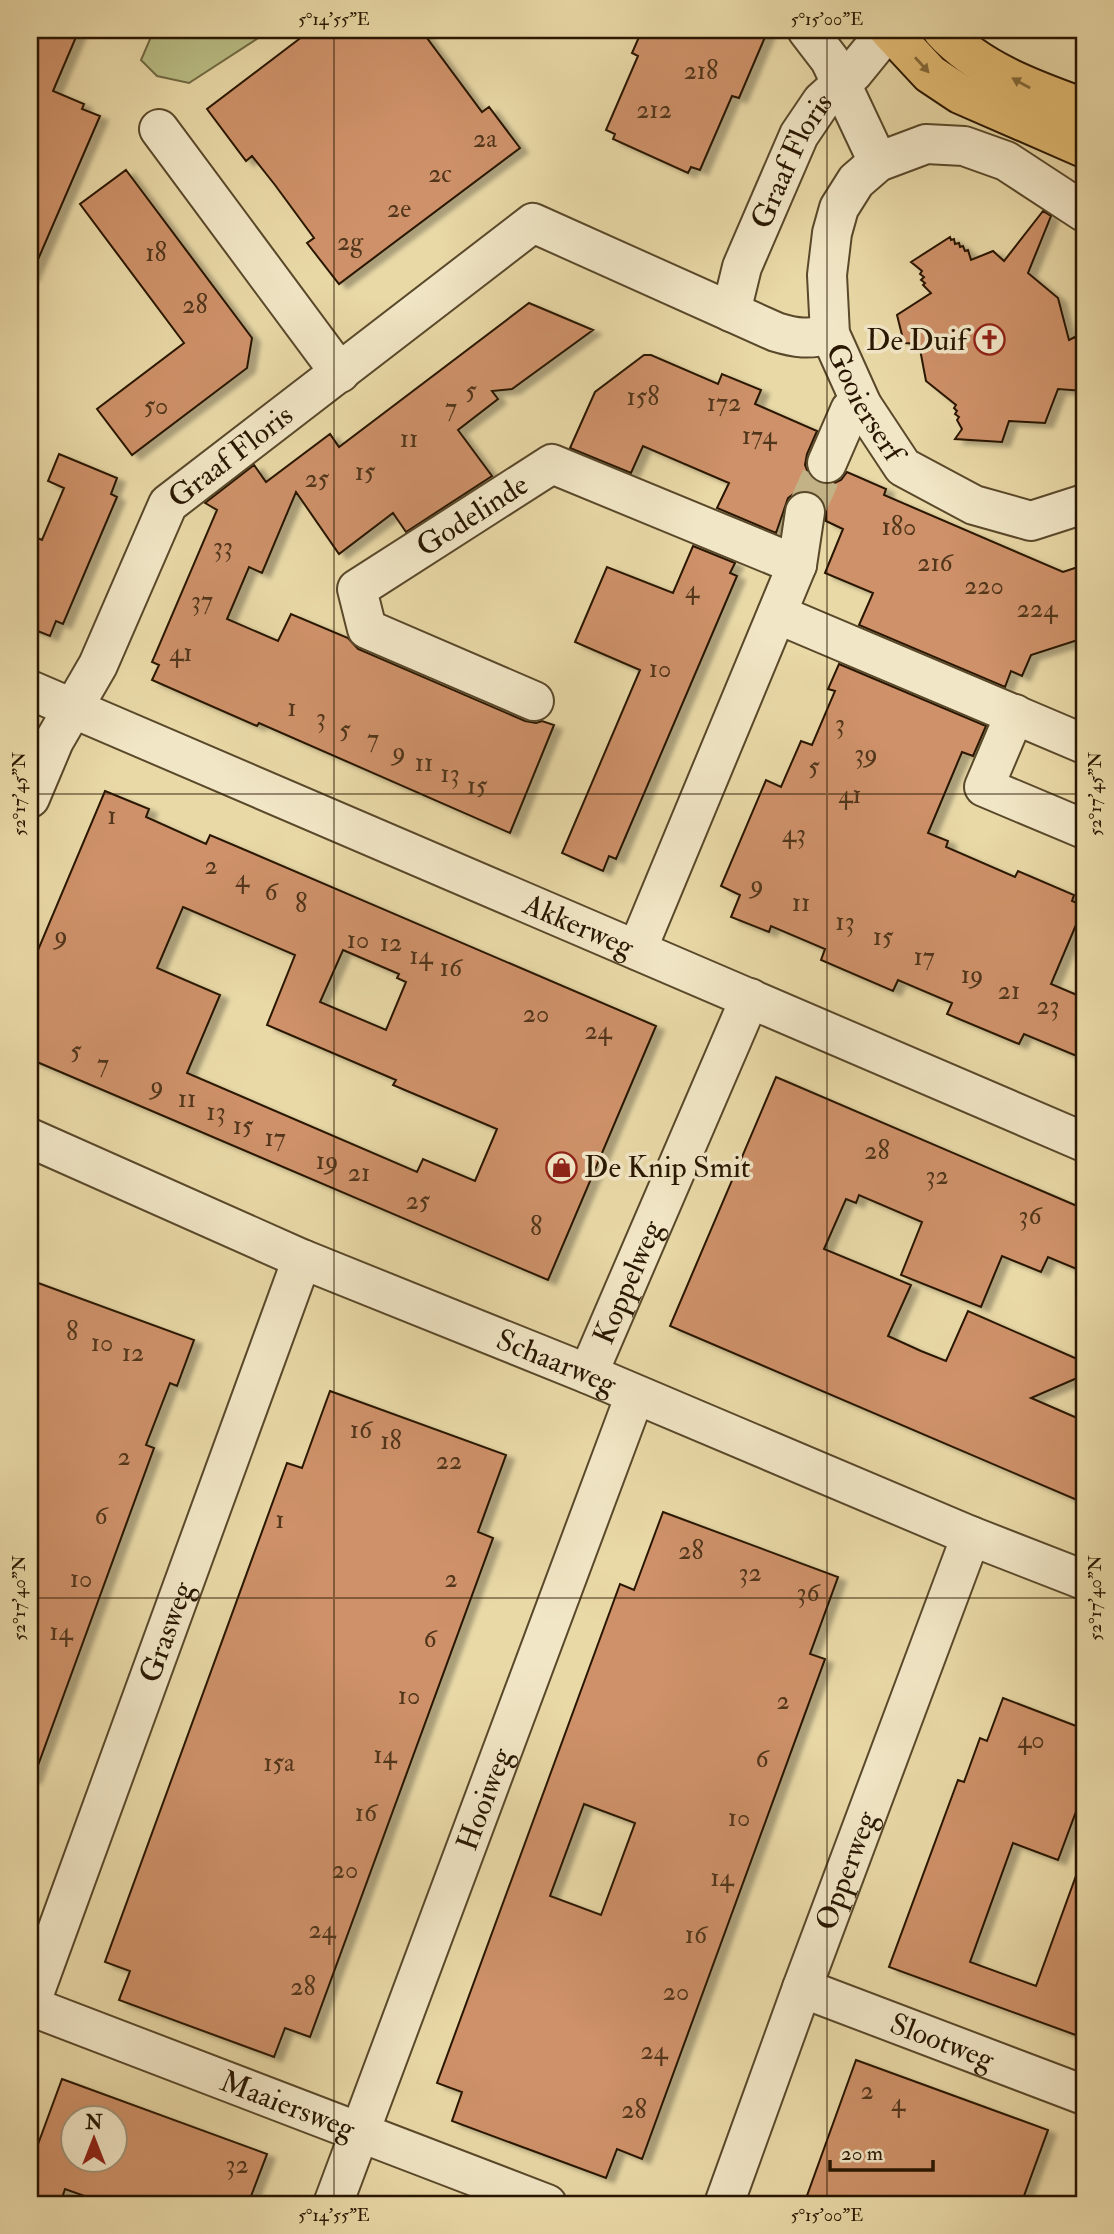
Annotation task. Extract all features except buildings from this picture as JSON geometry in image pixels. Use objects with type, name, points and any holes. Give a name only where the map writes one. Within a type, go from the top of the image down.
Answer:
[{"type":"main road","points":[[889,30],[930,74],[946,86],[969,99],[1084,148]]},
{"type":"main road","points":[[942,30],[958,48],[1019,82],[1084,108]]},
{"type":"street","points":[[807,30],[830,60],[843,83],[878,162],[926,144],[964,146],[1006,161],[1084,212]]},
{"type":"street","name":"Graaf Floris","points":[[731,312],[742,268],[789,156],[809,119],[822,101],[843,83],[889,30]]},
{"type":"street","points":[[159,129],[340,373]]},
{"type":"street","name":"Graaf Floris","points":[[830,334],[827,275],[832,233],[839,208],[856,181],[878,162]]},
{"type":"street","name":"Graaf Floris","points":[[30,799],[54,741],[98,665],[168,504],[533,223]]},
{"type":"street","name":"Gooierserf","points":[[533,223],[794,338],[807,339],[830,334],[862,405],[903,467],[974,505],[1031,521],[1084,505]]},
{"type":"street","points":[[827,463],[850,411],[862,405]]},
{"type":"street","name":"Godelinde","points":[[534,701],[367,629],[357,589],[552,464],[797,565]]},
{"type":"street","points":[[637,950],[797,565],[805,512]]},
{"type":"street","points":[[777,614],[1084,744]]},
{"type":"street","name":"Akkerweg","points":[[30,690],[1084,1142]]},
{"type":"street","points":[[1015,715],[984,787],[1084,829]]},
{"type":"street","name":"Koppelweg","points":[[588,1374],[750,998]]},
{"type":"street","name":"Schaarweg","points":[[30,1138],[302,1259],[588,1374],[971,1536],[1084,1580]]},
{"type":"street","name":"Grasweg","points":[[30,2006],[302,1259]]},
{"type":"street","name":"Hooiweg","points":[[333,2204],[635,1395]]},
{"type":"street","name":"Opperweg","points":[[724,2204],[971,1536]]},
{"type":"street","name":"Slootweg","points":[[802,1988],[1084,2095]]},
{"type":"street","name":"Maaiersweg","points":[[30,2006],[547,2204]]},
{"type":"green space","points":[[154,30],[269,31],[189,83],[157,76],[141,60]]},
{"type":"tunnel","points":[[805,512],[827,463]]},
{"type":"place","name":"De Duif","points":[[990,340]]},
{"type":"place","name":"De Knip Smit","points":[[561,1167]]}]
